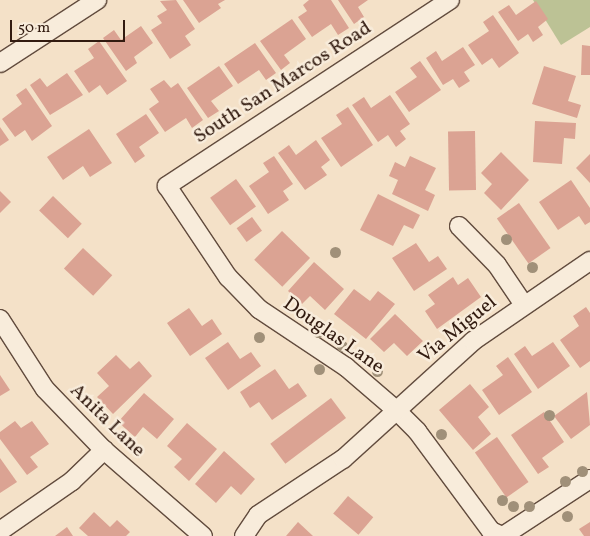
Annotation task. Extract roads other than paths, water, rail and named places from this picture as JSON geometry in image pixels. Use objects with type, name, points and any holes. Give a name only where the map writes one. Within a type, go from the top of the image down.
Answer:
[{"type":"street","points":[[0,63],[97,0]]},
{"type":"street","name":"South San Marcos Road","points":[[167,186],[450,0]]},
{"type":"street","name":"Douglas Lane","points":[[167,186],[228,277],[259,310],[346,367],[396,410],[417,431],[491,531],[502,536]]},
{"type":"street","points":[[459,226],[497,265],[524,306]]},
{"type":"street","name":"Via Miguel","points":[[244,536],[258,515],[343,459],[473,341],[590,261]]},
{"type":"street","name":"Anita Lane","points":[[0,319],[45,389],[104,450],[203,536]]},
{"type":"street","points":[[0,531],[72,481],[104,450]]},
{"type":"street","points":[[502,536],[590,479]]}]
